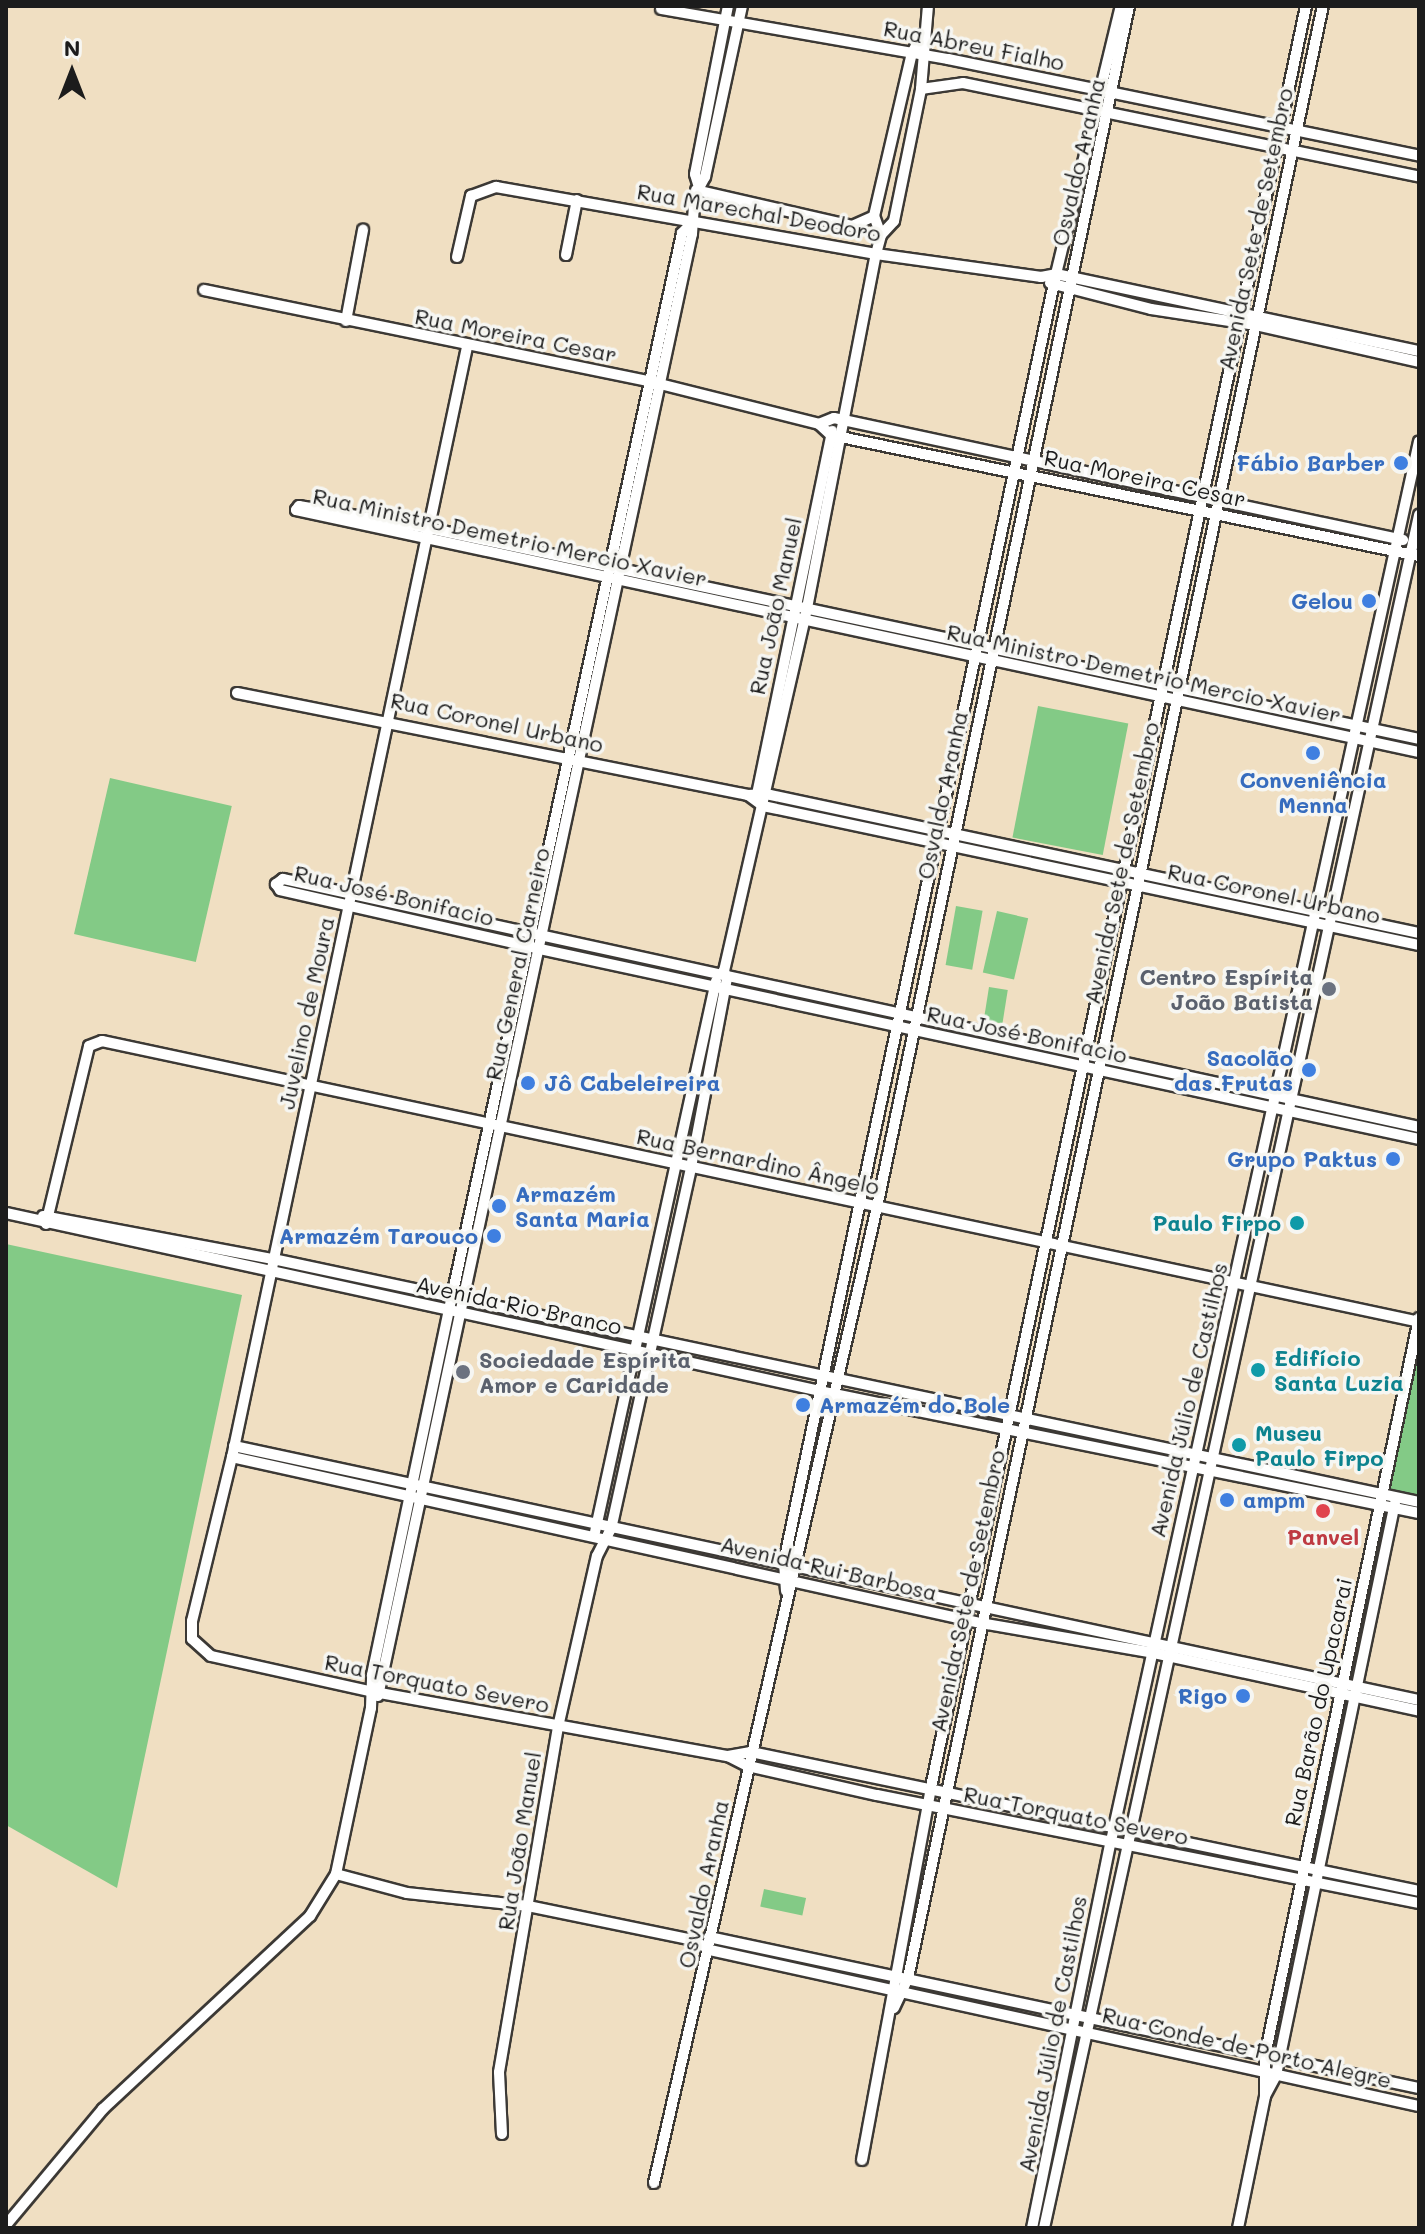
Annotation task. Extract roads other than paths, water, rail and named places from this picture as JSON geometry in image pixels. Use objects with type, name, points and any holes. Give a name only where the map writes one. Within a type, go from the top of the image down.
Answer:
[{"type":"street","name":"Rua General Carneiro","points":[[704,156],[706,117],[728,6]]},
{"type":"street","name":"Rua General Carneiro","points":[[592,677],[607,634],[629,534],[632,492],[680,266],[682,233],[690,220],[704,156],[718,121],[742,6]]},
{"type":"street","name":"Rua João Manuel","points":[[874,216],[912,53],[922,35],[928,6]]},
{"type":"street","name":"Osvaldo Aranha","points":[[654,2183],[713,1937],[786,1591],[793,1578],[877,1207],[939,838],[1021,457],[1056,274],[1121,6]]},
{"type":"street","name":"Osvaldo Aranha","points":[[781,1576],[864,1204],[953,842],[1114,95],[1129,6]]},
{"type":"street","name":"Avenida Sete de Setembro","points":[[862,2160],[894,2008],[891,1990],[893,1975],[930,1792],[972,1606],[1045,1245],[1087,1061],[1306,6]]},
{"type":"street","name":"Avenida Sete de Setembro","points":[[894,2008],[904,1993],[908,1978],[941,1808],[1141,872],[1195,599],[1220,501],[1323,6]]},
{"type":"street","name":"Rua Abreu Fialho","points":[[661,9],[924,55],[1114,95],[1280,125],[1419,156]]},
{"type":"street","name":"Rua João Manuel","points":[[502,2134],[499,2072],[558,1727],[597,1556],[607,1542],[611,1529],[648,1347],[691,1167],[722,981],[758,801],[781,701],[806,614],[820,517],[840,416],[881,235],[894,221],[921,89],[922,35]]},
{"type":"street","points":[[716,67],[729,70]]},
{"type":"street","points":[[1290,80],[1306,84]]},
{"type":"street","name":"Rua Abreu Fialho","points":[[921,89],[963,83],[1095,107],[1419,177]]},
{"type":"street","points":[[706,117],[718,121]]},
{"type":"street","points":[[1084,150],[1101,154]]},
{"type":"street","points":[[1269,185],[1283,187]]},
{"type":"street","name":"Rua Marechal Deodoro","points":[[457,257],[471,196],[496,187],[876,254],[1041,277],[1056,274],[1073,277],[1155,296],[1244,310],[1257,319],[1387,349],[1419,362]]},
{"type":"street","name":"Rua Marechal Deodoro","points":[[696,190],[852,226],[874,216]]},
{"type":"street","points":[[566,255],[577,200]]},
{"type":"street","points":[[874,216],[881,235]]},
{"type":"street","points":[[346,321],[363,230]]},
{"type":"street","points":[[1252,267],[1266,271]]},
{"type":"street","name":"Rua Marechal Deodoro","points":[[1041,277],[1054,286],[1151,309],[1242,323],[1257,319]]},
{"type":"street","name":"Rua Moreira Cesar","points":[[204,290],[467,347],[655,383],[819,424],[836,436],[1018,471],[1158,503],[1342,539],[1398,545],[1416,542]]},
{"type":"street","points":[[1151,309],[1155,296]]},
{"type":"street","name":"Juvelino de Moura","points":[[192,1639],[192,1621],[233,1452],[467,347]]},
{"type":"street","name":"Rua Marechal Deodoro","points":[[1387,349],[1419,351]]},
{"type":"street","points":[[1038,369],[1053,373]]},
{"type":"street","points":[[1223,410],[1238,413]]},
{"type":"street","points":[[819,424],[840,416]]},
{"type":"street","name":"Rua Moreira Cesar","points":[[840,416],[1161,490],[1344,527],[1398,545],[1415,555]]},
{"type":"street","points":[[935,456],[939,441]]},
{"type":"street","name":"Avenida Júlio de Castilhos","points":[[1044,2228],[1073,2028],[1111,1841],[1354,738],[1398,545],[1414,492],[1419,441]]},
{"type":"street","points":[[1158,503],[1161,490]]},
{"type":"street","name":"Rua General Carneiro","points":[[415,1497],[424,1485],[483,1227],[531,995],[536,942],[592,677],[595,630],[617,530],[632,492]]},
{"type":"street","name":"Rua Ministro Demetrio Mercio Xavier","points":[[427,533],[297,513],[297,507],[427,533],[794,612],[1179,685],[1354,738],[1419,752]]},
{"type":"street","points":[[1267,524],[1270,511]]},
{"type":"street","name":"Avenida Júlio de Castilhos","points":[[1032,2228],[1089,2018],[1207,1463],[1327,924],[1368,741],[1415,555],[1419,515]]},
{"type":"street","name":"Rua João Manuel","points":[[781,701],[794,612],[820,517]]},
{"type":"street","points":[[1342,539],[1344,527]]},
{"type":"street","points":[[617,530],[629,534]]},
{"type":"street","points":[[1183,596],[1195,599]]},
{"type":"street","name":"Rua Ministro Demetrio Mercio Xavier","points":[[806,614],[990,661],[1175,700],[1357,726],[1419,739]]},
{"type":"street","points":[[595,630],[607,634]]},
{"type":"street","name":"Rua Coronel Urbano","points":[[237,693],[575,758],[758,801],[939,838],[1123,883],[1267,912],[1315,915],[1330,912],[1416,938]]},
{"type":"street","points":[[1343,788],[1357,791]]},
{"type":"street","name":"Rua Coronel Urbano","points":[[953,842],[1127,868],[1270,900],[1315,915],[1327,924],[1416,938]]},
{"type":"street","name":"Rua José Bonifacio","points":[[351,900],[280,890],[276,884],[283,879],[351,900],[536,942],[722,981],[814,996],[907,1022],[1335,1116],[1419,1139]]},
{"type":"street","points":[[1267,912],[1270,900]]},
{"type":"street","name":"Rua General Carneiro","points":[[6,2225],[103,2109],[310,1916],[336,1874],[415,1497],[413,1482],[489,1123],[519,991],[536,942]]},
{"type":"street","name":"Rua João Manuel","points":[[597,1556],[594,1540],[649,1277],[694,1075],[722,981]]},
{"type":"street","name":"Rua José Bonifacio","points":[[722,981],[811,1008],[907,1022]]},
{"type":"street","points":[[519,991],[531,995]]},
{"type":"street","points":[[811,1008],[814,996]]},
{"type":"street","points":[[510,1033],[522,1037]]},
{"type":"street","name":"Rua Bernardino Ângelo","points":[[43,1219],[89,1046],[102,1041],[1045,1245],[1419,1320]]},
{"type":"street","points":[[694,1075],[708,1078]]},
{"type":"street","points":[[499,1082],[512,1088]]},
{"type":"street","name":"Rua José Bonifacio","points":[[1335,1116],[1419,1127]]},
{"type":"street","points":[[1259,1173],[1272,1176]]},
{"type":"street","points":[[478,1176],[493,1179]]},
{"type":"street","points":[[1251,1210],[1264,1213]]},
{"type":"street","name":"Avenida Rio Branco","points":[[6,1213],[190,1249],[271,1272],[463,1315],[635,1344]]},
{"type":"street","points":[[468,1223],[483,1227]]},
{"type":"street","name":"Avenida Rio Branco","points":[[190,1249],[273,1259],[467,1300],[552,1320],[734,1372],[834,1394],[949,1417],[1009,1423],[1024,1420],[1297,1483],[1395,1502],[1419,1502]]},
{"type":"street","points":[[459,1264],[474,1268]]},
{"type":"street","points":[[649,1277],[664,1280]]},
{"type":"street","points":[[370,1294],[373,1280]]},
{"type":"street","points":[[550,1332],[552,1320]]},
{"type":"street","name":"Rua Barão do Upacarai","points":[[1265,2096],[1262,2073],[1265,2056],[1419,1320]]},
{"type":"street","points":[[1224,1328],[1237,1331]]},
{"type":"street","name":"Avenida Rio Branco","points":[[648,1347],[737,1359],[951,1404],[1009,1423],[1022,1432],[1194,1460]]},
{"type":"street","points":[[734,1372],[737,1359]]},
{"type":"street","points":[[431,1396],[444,1398]]},
{"type":"street","points":[[949,1417],[951,1404]]},
{"type":"street","points":[[1206,1411],[1219,1413]]},
{"type":"street","points":[[620,1418],[633,1421]]},
{"type":"street","name":"Avenida Rui Barbosa","points":[[233,1452],[322,1464],[413,1482],[597,1526],[784,1562],[1111,1640]]},
{"type":"street","name":"Avenida Rui Barbosa","points":[[233,1452],[319,1476],[594,1540],[793,1578],[981,1623],[1155,1647],[1341,1688],[1419,1711]]},
{"type":"street","points":[[319,1476],[322,1464]]},
{"type":"street","name":"Avenida Rio Branco","points":[[1395,1502],[1419,1513]]},
{"type":"street","name":"Rua Barão do Upacarai","points":[[1239,2223],[1265,2096],[1276,2075],[1353,1691],[1395,1502]]},
{"type":"street","points":[[506,1518],[509,1505]]},
{"type":"street","points":[[1183,1513],[1196,1516]]},
{"type":"street","points":[[700,1560],[703,1547]]},
{"type":"street","points":[[781,1576],[786,1591]]},
{"type":"street","points":[[925,1609],[928,1596]]},
{"type":"street","points":[[1165,1599],[1178,1601]]},
{"type":"street","name":"Rua Torquato Severo","points":[[192,1639],[211,1656],[374,1692],[728,1756],[748,1766],[928,1806],[1175,1855],[1419,1891]]},
{"type":"street","name":"Avenida Rui Barbosa","points":[[1353,1691],[1419,1700]]},
{"type":"street","points":[[1331,1737],[1343,1740]]},
{"type":"street","name":"Rua Torquato Severo","points":[[728,1756],[751,1752],[944,1795],[1178,1841],[1303,1874]]},
{"type":"street","points":[[1323,1775],[1336,1777]]},
{"type":"street","points":[[877,1795],[880,1781]]},
{"type":"street","points":[[1028,1826],[1030,1812]]},
{"type":"street","points":[[1175,1855],[1178,1841]]},
{"type":"street","points":[[919,1849],[932,1852]]},
{"type":"street","name":"Rua Conde de Porto Alegre","points":[[336,1874],[407,1893],[528,1906],[693,1940],[710,1950],[1419,2106]]},
{"type":"street","name":"Rua Torquato Severo","points":[[1316,1876],[1419,1903]]},
{"type":"street","points":[[1384,1896],[1386,1884]]},
{"type":"street","name":"Rua Conde de Porto Alegre","points":[[693,1940],[713,1937],[1419,2088]]},
{"type":"street","points":[[1284,1964],[1297,1966]]},
{"type":"street","points":[[842,1979],[846,1965]]},
{"type":"street","points":[[989,2011],[994,1997]]},
{"type":"street","points":[[1176,2052],[1179,2037]]},
{"type":"street","points":[[1355,2092],[1360,2076]]},
{"type":"place","name":"Fábio Barber","points":[[1401,463]]},
{"type":"place","name":"Gelou","points":[[1369,601]]},
{"type":"place","name":"Conveniência Menna","points":[[1313,753]]},
{"type":"place","name":"Centro Espírita João Batista","points":[[1329,989]]},
{"type":"place","name":"Sacolão das Frutas","points":[[1309,1070]]},
{"type":"place","name":"Jô Cabeleireira","points":[[528,1083]]},
{"type":"place","name":"Grupo Paktus","points":[[1393,1159]]},
{"type":"place","name":"Armazém Santa Maria","points":[[499,1206]]},
{"type":"place","name":"Paulo Firpo","points":[[1297,1223]]},
{"type":"place","name":"Armazém Tarouco","points":[[494,1236]]},
{"type":"place","name":"Edifício Santa Luzia","points":[[1258,1370]]},
{"type":"place","name":"Sociedade Espírita Amor e Caridade","points":[[463,1372]]},
{"type":"place","name":"Armazém do Bole","points":[[803,1405]]},
{"type":"place","name":"Museu Paulo Firpo","points":[[1239,1445]]},
{"type":"place","name":"ampm","points":[[1227,1500]]},
{"type":"place","name":"Panvel","points":[[1323,1511]]},
{"type":"place","name":"Rigo","points":[[1243,1696]]}]
